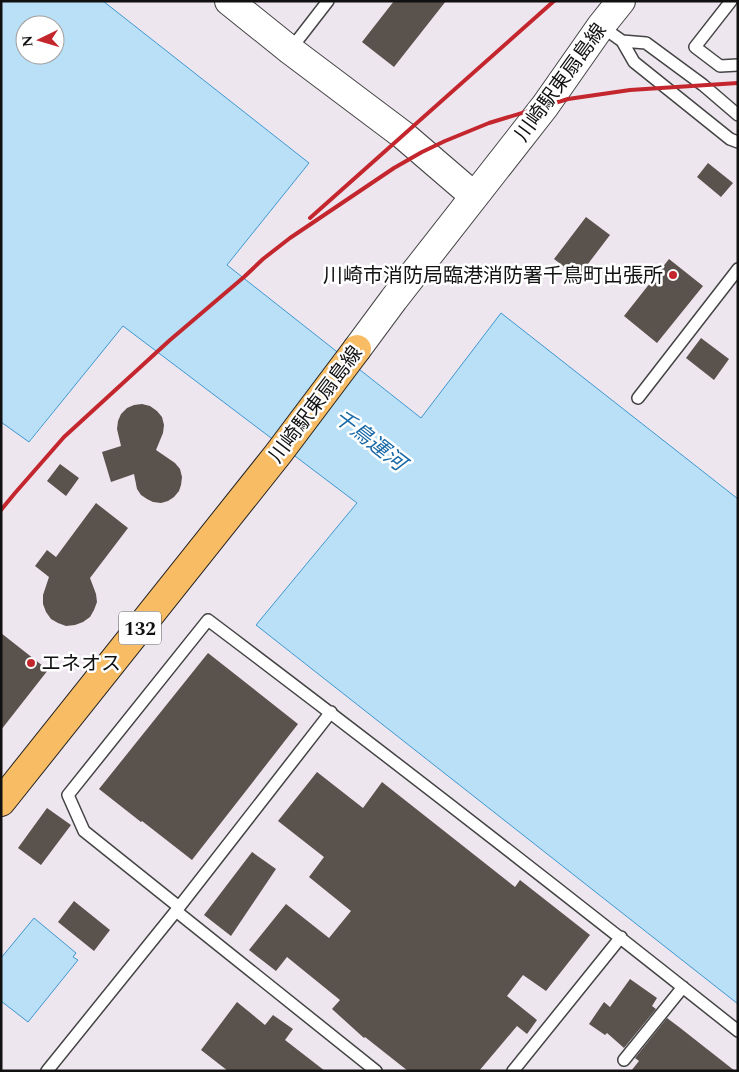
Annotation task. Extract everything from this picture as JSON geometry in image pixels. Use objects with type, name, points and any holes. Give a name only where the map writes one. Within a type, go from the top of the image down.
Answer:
[{"type":"highway","name":"川崎駅東扇島線","points":[[1,802],[278,454],[357,349]]},
{"type":"street","points":[[229,1],[290,50],[403,135],[474,196]]},
{"type":"street","name":"川崎駅東扇島線","points":[[357,349],[545,106],[612,33],[621,1]]},
{"type":"lane","points":[[290,50],[328,1]]},
{"type":"lane","points":[[730,1],[695,47],[720,66],[738,65]]},
{"type":"lane","points":[[612,33],[646,44],[703,85],[738,115]]},
{"type":"lane","points":[[612,33],[634,62],[730,139],[738,142]]},
{"type":"lane","points":[[638,398],[738,269]]},
{"type":"lane","points":[[376,1071],[84,831],[68,795],[208,620],[331,712],[621,937],[738,1031]]},
{"type":"lane","points":[[46,1071],[178,909],[331,712]]},
{"type":"lane","points":[[513,1071],[621,937]]},
{"type":"lane","points":[[624,1060],[683,987]]},
{"type":"shaded area","points":[[103,1],[738,1],[738,499],[501,314],[421,418],[227,265],[309,163]]},
{"type":"shaded area","points":[[123,325],[357,503],[256,625],[738,1004],[738,1071],[1,1071],[1,422],[30,442]]},
{"type":"water","name":"千鳥運河","points":[[1,1],[103,1],[309,163],[227,265],[421,418],[501,313],[738,499],[738,1004],[256,625],[357,503],[123,326],[29,442],[1,422]]},
{"type":"water","points":[[34,918],[76,953],[73,957],[78,960],[28,1022],[1,1001],[1,958]]},
{"type":"building","points":[[394,1],[446,1],[394,67],[362,42]]},
{"type":"building","points":[[708,163],[733,183],[721,197],[697,177]]},
{"type":"building","points":[[586,217],[610,235],[578,277],[554,259]]},
{"type":"building","points":[[669,259],[703,286],[657,343],[624,316]]},
{"type":"building","points":[[701,338],[729,359],[714,380],[686,358]]},
{"type":"building","points":[[142,404],[150,406],[162,417],[163,433],[156,450],[175,463],[180,469],[182,477],[179,491],[168,501],[161,503],[153,502],[141,495],[137,489],[134,474],[111,482],[102,452],[121,446],[117,429],[121,414],[127,408]]},
{"type":"building","points":[[60,464],[79,478],[66,496],[47,481]]},
{"type":"building","points":[[96,503],[128,528],[90,578],[97,602],[90,617],[75,625],[66,626],[51,619],[46,612],[43,604],[43,595],[49,577],[35,566],[47,550],[56,557]]},
{"type":"building","points":[[1,633],[48,670],[1,730]]},
{"type":"building","points":[[208,653],[298,724],[192,860],[99,789]]},
{"type":"building","points":[[317,772],[363,808],[382,782],[515,887],[520,880],[590,935],[546,991],[523,975],[507,996],[537,1020],[527,1034],[517,1026],[479,1071],[408,1071],[364,1038],[332,1009],[340,1000],[287,957],[276,971],[249,950],[286,904],[329,938],[351,911],[309,877],[324,857],[278,821]]},
{"type":"building","points":[[47,808],[71,825],[41,865],[18,848]]},
{"type":"building","points":[[252,852],[276,869],[231,936],[204,915]]},
{"type":"building","points":[[74,901],[110,930],[94,951],[58,922]]},
{"type":"building","points":[[630,979],[657,998],[652,1006],[656,1009],[624,1048],[607,1033],[605,1035],[589,1024],[604,1002],[610,1007]]},
{"type":"building","points":[[237,1002],[265,1025],[273,1015],[293,1029],[285,1040],[325,1071],[228,1071],[201,1050]]},
{"type":"building","points":[[667,1018],[735,1071],[631,1071],[639,1061],[635,1058]]},
{"type":"railway","points":[[310,218],[554,1]]},
{"type":"railway","points":[[1,510],[64,437],[170,340],[263,259],[290,238],[394,168],[445,141],[489,123],[568,99],[630,90],[738,83]]},
{"type":"place","name":"川崎市消防局臨港消防署千鳥町出張所","points":[[673,275]]},
{"type":"place","name":"エネオス","points":[[31,663]]}]
